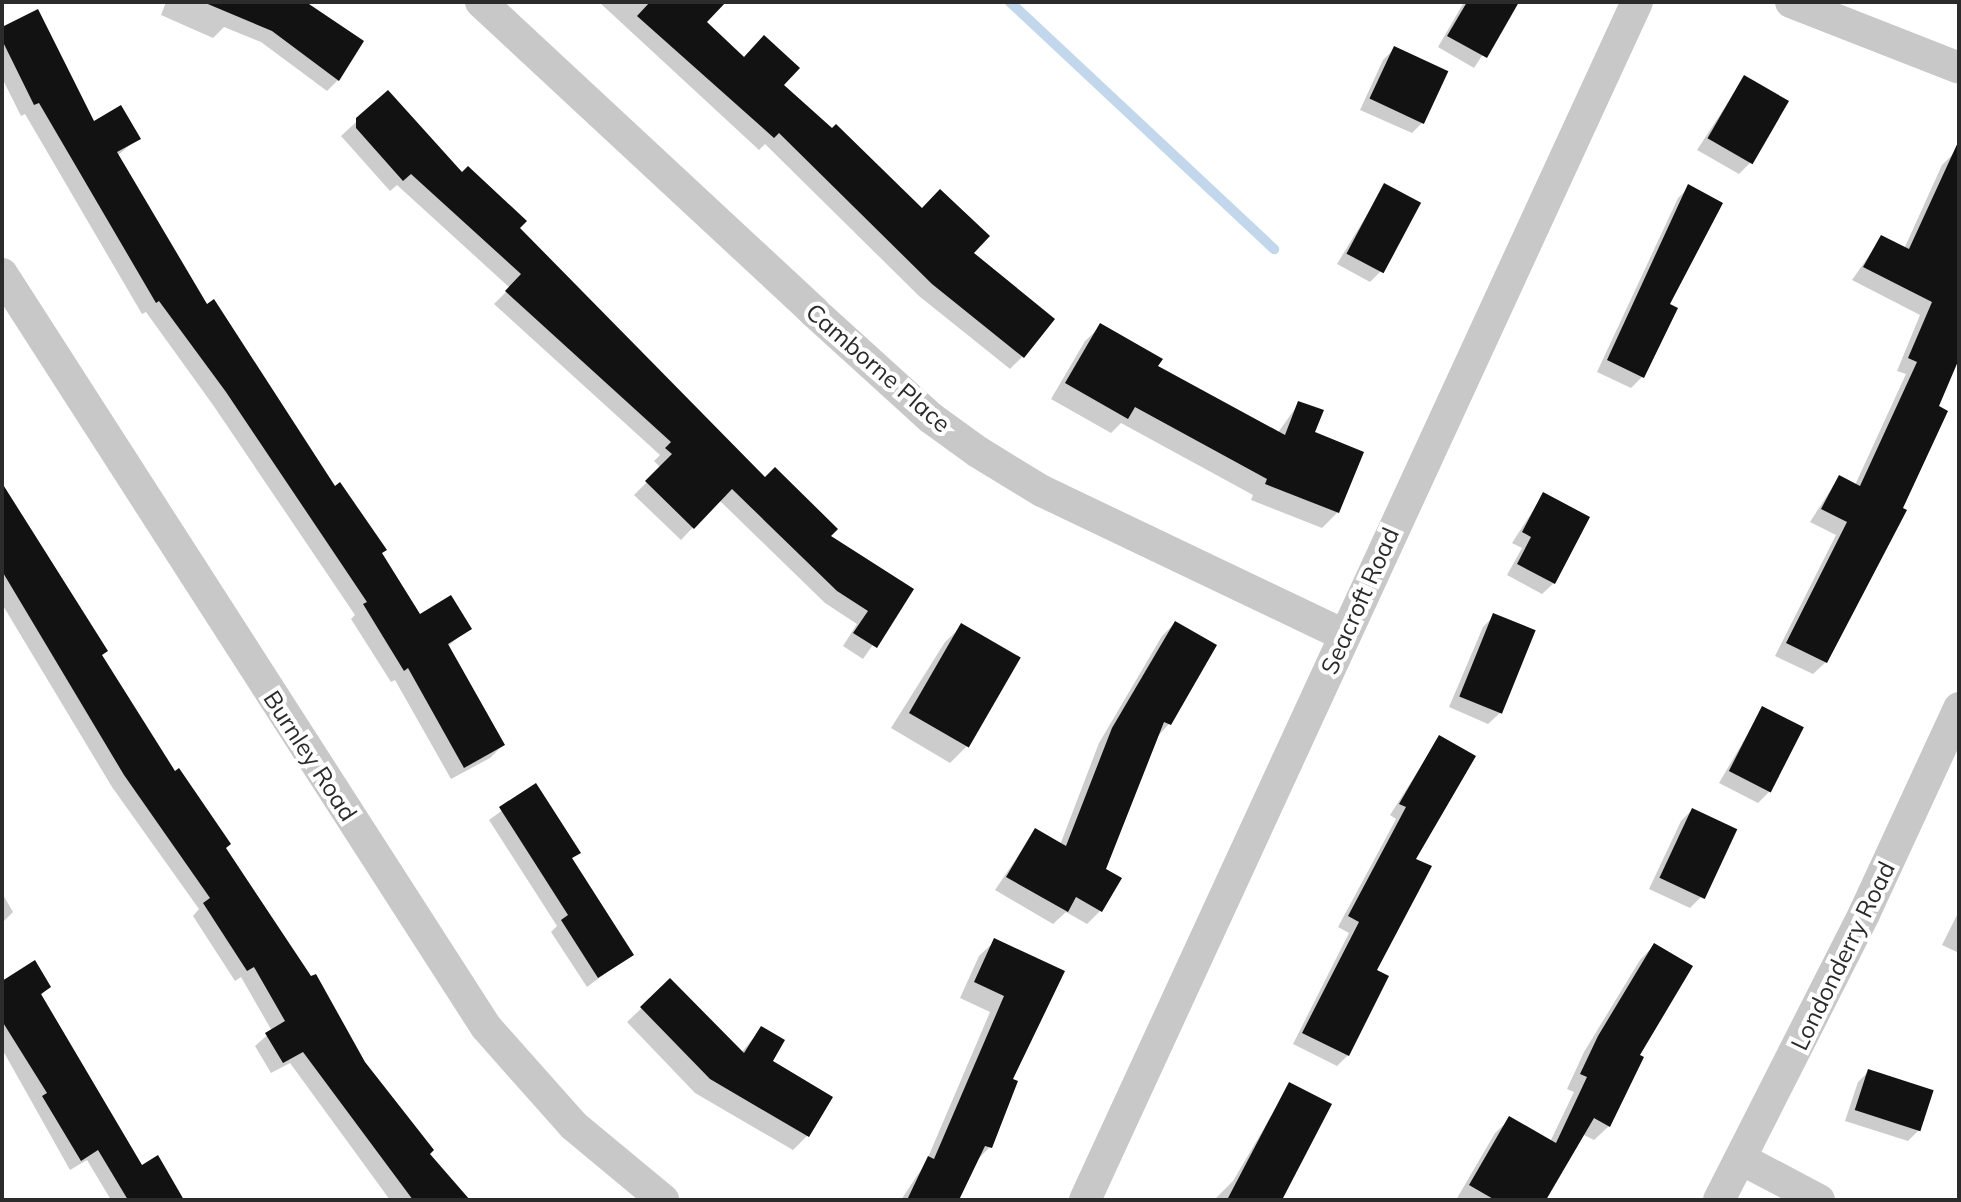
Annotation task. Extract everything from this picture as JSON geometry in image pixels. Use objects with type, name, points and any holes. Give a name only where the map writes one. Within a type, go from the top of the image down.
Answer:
[{"type":"street","name":"Camborne Place","points":[[481,2],[931,418],[978,452],[1042,491],[1344,635]]},
{"type":"street","name":"Seacroft Road","points":[[1085,1200],[1637,2]]},
{"type":"street","points":[[1791,2],[1959,68]]},
{"type":"street","name":"Burnley Road","points":[[2,274],[486,1027],[574,1126],[663,1200]]},
{"type":"street","name":"Londonderry Road","points":[[1719,1200],[1743,1160],[1959,708]]},
{"type":"street","points":[[1743,1160],[1819,1200]]},
{"type":"building","points":[[203,2],[306,2],[364,41],[339,81],[272,31]]},
{"type":"building","points":[[650,2],[726,2],[707,22],[744,57],[764,35],[800,68],[784,85],[832,128],[836,124],[922,208],[940,189],[990,236],[974,253],[1055,319],[1024,358],[932,284],[779,133],[774,138],[637,16]]},
{"type":"building","points":[[1467,2],[1519,2],[1487,58],[1447,36]]},
{"type":"building","points":[[38,9],[94,121],[121,105],[141,139],[117,152],[207,304],[214,299],[335,486],[340,482],[387,550],[382,553],[420,614],[451,595],[472,629],[448,644],[505,745],[464,768],[408,668],[404,671],[363,604],[367,602],[226,392],[159,301],[156,303],[39,103],[34,105],[2,40],[2,27]]},
{"type":"building","points":[[1394,46],[1448,71],[1424,124],[1369,99]]},
{"type":"building","points":[[1744,75],[1789,101],[1753,164],[1708,138]]},
{"type":"building","points":[[388,90],[462,172],[468,166],[527,221],[520,228],[765,477],[775,467],[838,529],[831,536],[914,589],[877,648],[853,633],[868,611],[837,591],[732,489],[694,529],[645,481],[672,454],[665,448],[671,442],[505,291],[521,274],[411,174],[403,181],[356,128],[356,118]]},
{"type":"building","points":[[1959,140],[1959,359],[1939,406],[1948,411],[1903,508],[1907,510],[1827,663],[1786,643],[1847,522],[1821,509],[1839,475],[1860,486],[1917,362],[1908,358],[1932,302],[1863,267],[1881,235],[1909,249]]},
{"type":"building","points":[[1384,183],[1421,203],[1384,273],[1346,254]]},
{"type":"building","points":[[1688,184],[1723,203],[1670,304],[1678,308],[1644,378],[1607,360]]},
{"type":"building","points":[[1100,323],[1163,359],[1158,366],[1285,435],[1298,401],[1324,410],[1315,432],[1364,452],[1339,513],[1265,484],[1267,479],[1135,407],[1128,419],[1065,383]]},
{"type":"building","points":[[2,483],[108,651],[102,655],[175,771],[179,768],[231,844],[226,848],[311,976],[316,974],[365,1062],[434,1150],[430,1154],[470,1200],[413,1200],[303,1052],[283,1063],[265,1033],[285,1021],[254,967],[247,971],[203,903],[210,898],[124,775],[2,571]]},
{"type":"building","points":[[1543,492],[1590,517],[1555,584],[1517,564],[1531,537],[1522,532]]},
{"type":"building","points":[[1493,613],[1536,630],[1502,714],[1459,696]]},
{"type":"building","points":[[1175,621],[1217,645],[1171,725],[1164,722],[1106,869],[1122,878],[1102,912],[1076,897],[1068,912],[1006,877],[1035,828],[1066,846],[1112,728]]},
{"type":"building","points":[[961,623],[1021,658],[969,748],[909,713]]},
{"type":"building","points":[[1762,706],[1804,727],[1771,792],[1729,771]]},
{"type":"building","points":[[1439,735],[1476,756],[1416,859],[1432,866],[1377,970],[1389,976],[1349,1056],[1302,1033],[1359,922],[1348,916],[1406,807],[1399,804]]},
{"type":"building","points":[[536,783],[581,853],[572,858],[634,955],[598,978],[561,920],[568,915],[499,807]]},
{"type":"building","points":[[1692,808],[1737,829],[1705,899],[1659,878]]},
{"type":"building","points":[[994,938],[1065,971],[1013,1079],[1018,1081],[992,1148],[985,1146],[959,1200],[907,1200],[928,1156],[934,1159],[1004,996],[974,982]]},
{"type":"building","points":[[1654,943],[1693,966],[1640,1055],[1644,1057],[1610,1127],[1594,1118],[1546,1200],[1495,1200],[1469,1185],[1509,1116],[1556,1143],[1587,1077],[1580,1074],[1598,1036]]},
{"type":"building","points":[[35,960],[51,987],[41,994],[142,1165],[158,1155],[184,1200],[128,1200],[98,1150],[81,1161],[42,1096],[47,1093],[2,1021],[2,981]]},
{"type":"building","points":[[670,978],[744,1053],[761,1026],[785,1040],[773,1061],[833,1097],[809,1137],[710,1079],[640,1007]]},
{"type":"building","points":[[1868,1069],[1934,1090],[1920,1131],[1855,1110]]},
{"type":"building","points":[[1289,1082],[1332,1104],[1282,1200],[1227,1200]]},
{"type":"waterway","points":[[1010,2],[1274,249]]}]
